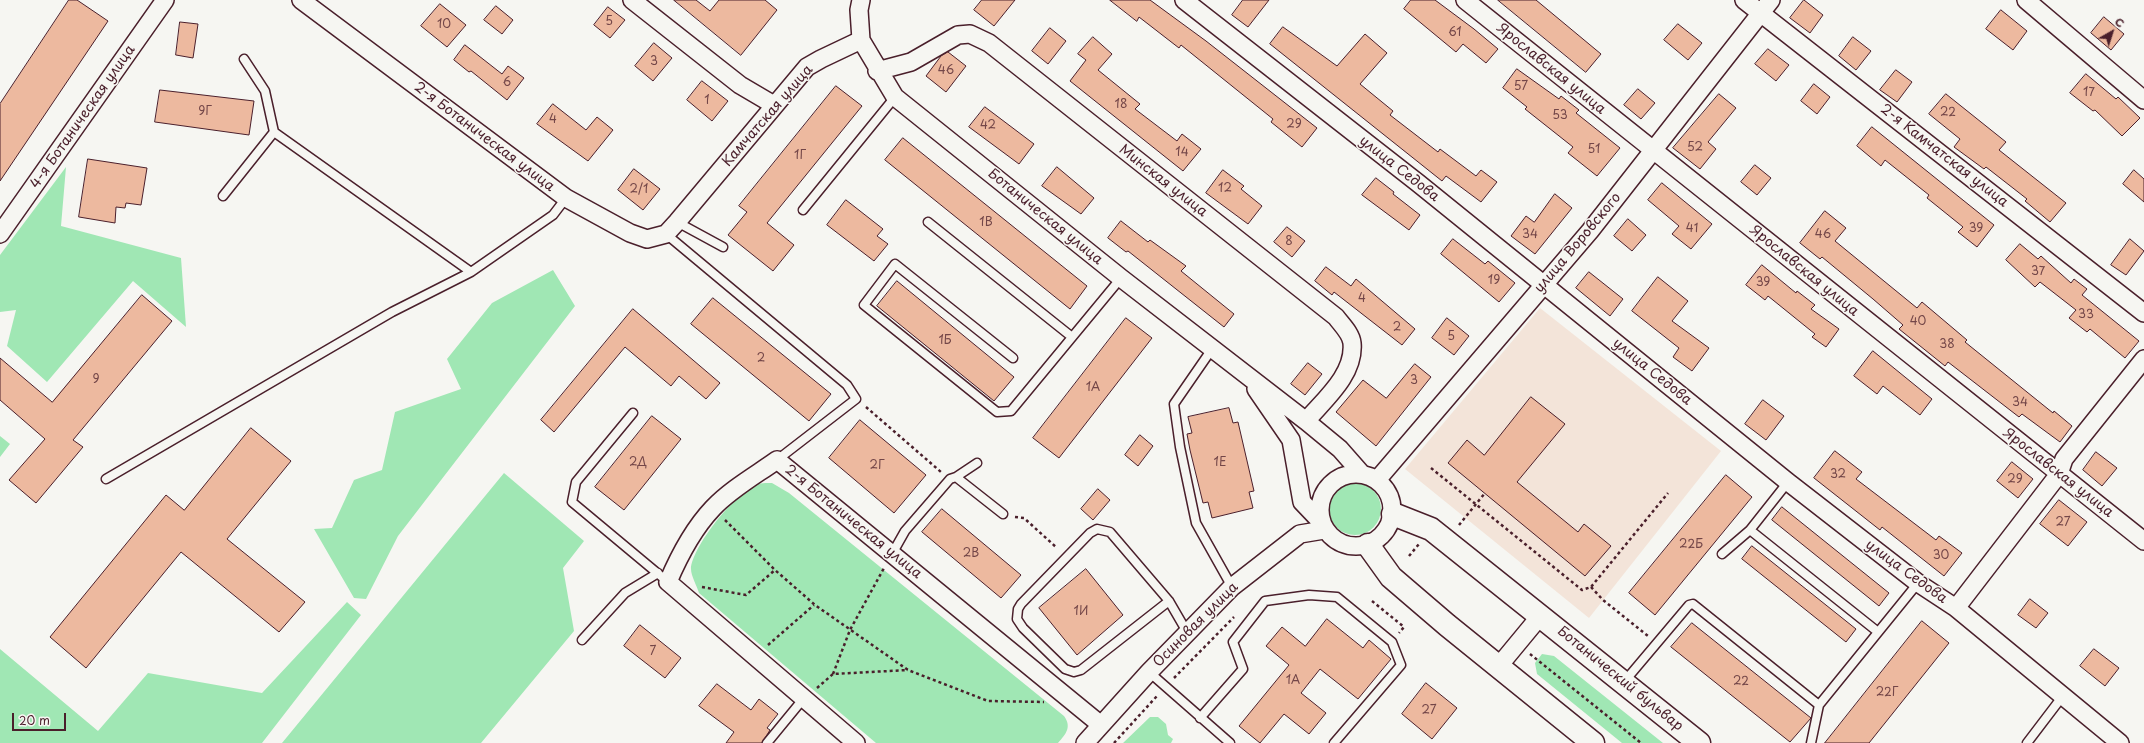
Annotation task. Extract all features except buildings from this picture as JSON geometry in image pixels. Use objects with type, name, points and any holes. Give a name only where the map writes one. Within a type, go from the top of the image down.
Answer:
[{"type":"street","name":"4-я Ботаническая улица","points":[[0,234],[165,0]]},
{"type":"street","name":"2-я Ботаническая улица","points":[[301,0],[566,198],[630,233],[647,240],[672,228]]},
{"type":"street","points":[[632,0],[740,85],[774,105]]},
{"type":"street","points":[[861,0],[859,10],[861,40]]},
{"type":"street","name":"улица Седова","points":[[1184,0],[1544,284],[1788,482],[1918,583],[1956,608],[2062,697],[2120,743]]},
{"type":"street","name":"Ярославская улица","points":[[1465,0],[2144,541]]},
{"type":"street","name":"2-я Камчатская улица","points":[[1744,0],[2144,312]]},
{"type":"street","name":"улица Воровского","points":[[1370,477],[1590,231],[1771,0]]},
{"type":"street","points":[[2026,0],[2144,100]]},
{"type":"street","name":"Минская улица","points":[[877,71],[912,62],[958,35],[970,34],[989,43],[1336,317],[1345,327],[1352,342],[1350,362],[1345,374],[1306,421]]},
{"type":"street","name":"Камчатская улица","points":[[672,228],[807,67],[820,59],[861,40]]},
{"type":"street","name":"Ботаническая улица","points":[[861,40],[877,71],[894,97],[1121,278],[1306,421],[1340,449],[1370,477]]},
{"type":"street","points":[[1956,608],[2059,474],[2064,459],[2144,359]]},
{"type":"street","name":"Ботаническая улица","points":[[1248,376],[1291,440],[1302,502],[1323,526]]},
{"type":"street","name":"2-я Ботаническая улица","points":[[663,577],[676,564],[713,508],[739,486],[777,460],[1101,725]]},
{"type":"street","points":[[1343,476],[1370,477],[1390,495],[1393,514],[1387,530],[1375,542],[1360,547],[1344,545],[1323,526],[1320,505],[1327,488],[1343,476]]},
{"type":"street","name":"Ботанический бульвар","points":[[1393,514],[1432,529],[1699,743]]},
{"type":"street","name":"Осиновая улица","points":[[1085,743],[1149,672],[1232,587],[1300,534],[1323,526]]},
{"type":"street","points":[[1368,545],[1391,577],[1498,667],[1594,743]]},
{"type":"street","points":[[663,577],[754,657],[856,743]]},
{"type":"street","points":[[1498,667],[1541,615]]},
{"type":"lane","points":[[244,59],[265,91],[274,132],[471,272]]},
{"type":"lane","points":[[803,210],[894,97]]},
{"type":"lane","points":[[224,196],[274,132]]},
{"type":"lane","points":[[106,479],[392,312],[471,272],[553,215],[566,198]]},
{"type":"lane","points":[[928,222],[1072,337]]},
{"type":"lane","points":[[672,228],[723,247]]},
{"type":"lane","points":[[672,228],[847,384],[856,399],[777,460]]},
{"type":"lane","points":[[1013,358],[895,264],[864,304],[997,412],[1011,411],[1121,278]]},
{"type":"lane","points":[[1212,349],[1174,404],[1180,447],[1196,523],[1232,587]]},
{"type":"lane","points":[[582,640],[625,593],[663,577],[572,502],[576,482],[633,413]]},
{"type":"lane","points":[[892,554],[905,531],[953,478],[977,463]]},
{"type":"lane","points":[[953,478],[1003,514]]},
{"type":"lane","points":[[1722,554],[1750,530],[1788,482]]},
{"type":"lane","points":[[1170,601],[1081,670],[1074,672],[1065,669],[1023,628],[1017,618],[1018,609],[1021,604],[1090,533],[1097,529],[1110,532],[1170,601],[1187,632]]},
{"type":"lane","points":[[1750,530],[1878,632]]},
{"type":"lane","points":[[1811,743],[1820,705],[1918,583]]},
{"type":"lane","points":[[1200,718],[1243,669],[1233,642],[1265,601],[1309,595],[1337,597],[1392,642],[1401,665],[1334,743]]},
{"type":"lane","points":[[1624,682],[1690,605],[1693,604],[1820,705]]},
{"type":"lane","points":[[1149,672],[1230,743]]},
{"type":"lane","points":[[2027,743],[2062,697]]},
{"type":"lane","points":[[767,743],[804,698]]},
{"type":"path","points":[[856,399],[953,478]]},
{"type":"path","points":[[1431,468],[1582,590],[1591,587],[1668,493]]},
{"type":"path","points":[[1459,525],[1485,493]]},
{"type":"path","points":[[713,508],[775,570],[815,605],[908,670],[988,701],[1074,702]]},
{"type":"path","points":[[1003,514],[1024,518],[1067,556]]},
{"type":"path","points":[[1409,556],[1421,542]]},
{"type":"path","points":[[804,698],[833,674],[850,630],[892,554]]},
{"type":"path","points":[[699,587],[746,595],[775,570]]},
{"type":"path","points":[[1591,587],[1603,600],[1657,643]]},
{"type":"path","points":[[1372,601],[1404,627],[1392,642]]},
{"type":"path","points":[[754,657],[815,605]]},
{"type":"path","points":[[1114,743],[1165,687],[1236,615]]},
{"type":"path","points":[[1518,644],[1640,743]]},
{"type":"path","points":[[833,674],[908,670]]},
{"type":"shaded area","points":[[1540,308],[1721,451],[1589,618],[1405,469]]},
{"type":"green space","points":[[66,167],[61,226],[181,258],[186,327],[133,281],[47,382],[7,346],[16,310],[0,312],[0,255]]},
{"type":"green space","points":[[553,270],[575,306],[398,536],[366,599],[354,598],[314,529],[332,528],[354,480],[382,470],[395,412],[461,389],[447,359],[492,303]]},
{"type":"green space","points":[[0,436],[10,444],[0,457]]},
{"type":"green space","points":[[504,473],[584,541],[563,568],[574,631],[481,743],[282,743]]},
{"type":"green space","points":[[772,483],[789,493],[1064,716],[1068,727],[1066,733],[1058,743],[876,743],[699,593],[691,569],[693,559],[706,535],[715,522],[736,499],[746,491],[756,484]]},
{"type":"green space","points":[[1355,483],[1365,485],[1373,491],[1379,499],[1381,509],[1379,519],[1373,527],[1365,533],[1355,535],[1345,533],[1337,527],[1331,519],[1329,509],[1331,499],[1337,491],[1345,485]]},
{"type":"green space","points":[[347,602],[361,615],[262,743],[0,743],[0,649],[98,731],[148,673],[262,693]]},
{"type":"green space","points":[[1542,654],[1554,656],[1663,743],[1622,743],[1537,674],[1535,663]]},
{"type":"green space","points":[[1150,717],[1158,717],[1166,724],[1168,735],[1173,739],[1171,743],[1123,743]]}]
